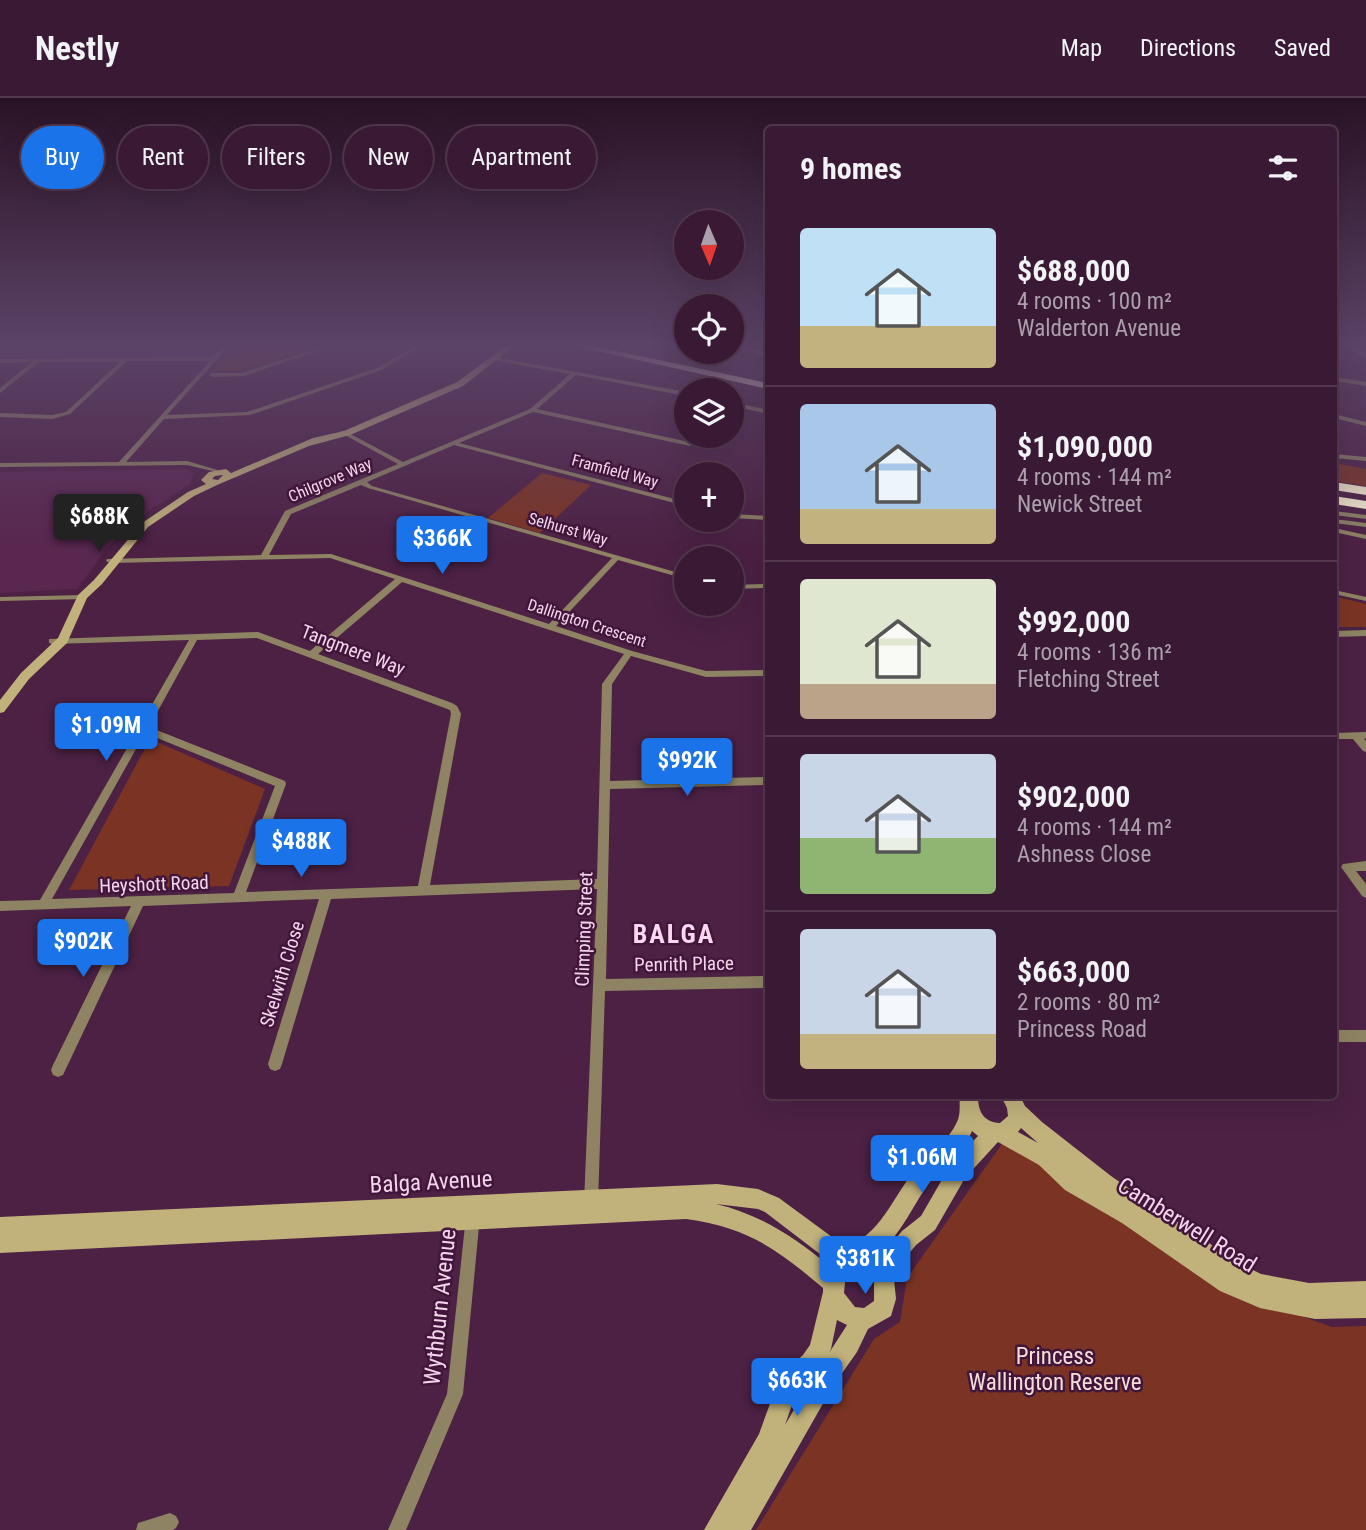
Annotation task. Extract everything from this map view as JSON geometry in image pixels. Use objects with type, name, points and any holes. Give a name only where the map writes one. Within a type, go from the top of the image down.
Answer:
[{"type":"highway","points":[[1337,486],[1366,491]]},
{"type":"highway","points":[[1337,500],[1366,505]]},
{"type":"main road","points":[[0,709],[57,641],[79,597],[98,582],[112,560],[145,524],[215,476],[253,466],[391,413]]},
{"type":"main road","points":[[884,1278],[895,1255],[909,1238],[928,1223],[958,1171],[998,1133],[1014,1126],[1013,1100]]},
{"type":"main road","name":"Camberwell Road","points":[[1013,1100],[1035,1129],[1114,1190],[1216,1260],[1258,1284],[1309,1294],[1366,1292]]},
{"type":"main road","points":[[716,1530],[768,1440],[788,1384],[811,1363],[820,1349],[838,1265],[867,1250],[896,1220],[928,1168],[943,1158],[958,1142],[970,1104]]},
{"type":"main road","name":"Camberwell Road","points":[[970,1104],[980,1126],[1046,1158],[1072,1183],[1129,1216],[1227,1284],[1260,1297],[1315,1308],[1366,1307]]},
{"type":"main road","name":"Balga Avenue","points":[[0,1243],[591,1206],[717,1194],[758,1199],[772,1205],[815,1239],[849,1257]]},
{"type":"main road","name":"Balga Avenue","points":[[591,1206],[724,1213],[784,1243],[832,1288]]},
{"type":"main road","name":"Balga Avenue","points":[[0,1227],[474,1212]]},
{"type":"main road","points":[[832,1288],[844,1312],[861,1320],[874,1317],[883,1308],[887,1294],[884,1278],[871,1261],[849,1257]]},
{"type":"main road","points":[[737,1530],[861,1320]]},
{"type":"street","points":[[0,415],[52,417],[69,413]]},
{"type":"street","points":[[121,463],[167,413]]},
{"type":"street","points":[[163,417],[250,413]]},
{"type":"street","name":"Chilgrove Way","points":[[264,557],[288,513],[525,413]]},
{"type":"street","points":[[546,413],[674,440]]},
{"type":"street","points":[[1337,417],[1366,424]]},
{"type":"street","points":[[345,432],[402,464]]},
{"type":"street","name":"Framfield Way","points":[[456,443],[674,501]]},
{"type":"street","points":[[1337,456],[1366,458]]},
{"type":"street","points":[[0,465],[187,463],[215,476]]},
{"type":"street","name":"Selhurst Way","points":[[362,482],[370,487],[674,574]]},
{"type":"street","points":[[1337,513],[1366,517]]},
{"type":"street","points":[[744,517],[765,518]]},
{"type":"street","points":[[1337,521],[1366,525]]},
{"type":"street","points":[[1337,531],[1366,537]]},
{"type":"street","name":"Dallington Crescent","points":[[112,560],[331,556],[629,653],[706,674],[765,673]]},
{"type":"street","points":[[552,626],[616,558]]},
{"type":"street","points":[[313,653],[401,578]]},
{"type":"street","points":[[744,587],[765,586]]},
{"type":"street","points":[[1337,593],[1366,599]]},
{"type":"street","points":[[0,599],[79,597]]},
{"type":"street","points":[[1337,634],[1366,633]]},
{"type":"street","name":"Tangmere Way","points":[[57,641],[258,635],[313,653],[454,708],[456,714],[423,891]]},
{"type":"street","points":[[43,905],[195,636]]},
{"type":"street","name":"Climping Street","points":[[591,1206],[603,884],[607,684],[629,653]]},
{"type":"street","points":[[143,728],[281,784],[238,898]]},
{"type":"street","points":[[1355,735],[1366,748]]},
{"type":"street","points":[[1337,736],[1366,735]]},
{"type":"street","points":[[604,785],[765,781]]},
{"type":"street","points":[[1366,866],[1347,867],[1366,893]]},
{"type":"street","name":"Heyshott Road","points":[[0,905],[603,884]]},
{"type":"street","name":"Skelwith Close","points":[[275,1065],[326,895]]},
{"type":"street","points":[[58,1070],[139,902]]},
{"type":"street","name":"Penrith Place","points":[[599,985],[765,982]]},
{"type":"street","points":[[1337,1037],[1366,1036]]},
{"type":"street","name":"Wythburn Avenue","points":[[397,1530],[455,1394],[474,1212]]},
{"type":"street","points":[[145,1530],[170,1522]]},
{"type":"shaded area","points":[[184,469],[194,472],[190,484],[140,517],[107,548],[77,589],[0,593],[0,472]]},
{"type":"green space","points":[[1337,464],[1366,469],[1366,486],[1337,481]]},
{"type":"green space","points":[[542,473],[591,485],[540,533],[488,518]]},
{"type":"green space","points":[[1337,597],[1366,604],[1366,627],[1337,627]]},
{"type":"green space","points":[[150,739],[265,789],[229,886],[69,890]]},
{"type":"green space","name":"Princess Wallington Reserve","points":[[1009,1134],[1213,1285],[1332,1327],[1366,1326],[1366,1530],[756,1530],[874,1339],[900,1322],[907,1278]]},
{"type":"district","name":"BALGA","points":[[674,934]]}]
